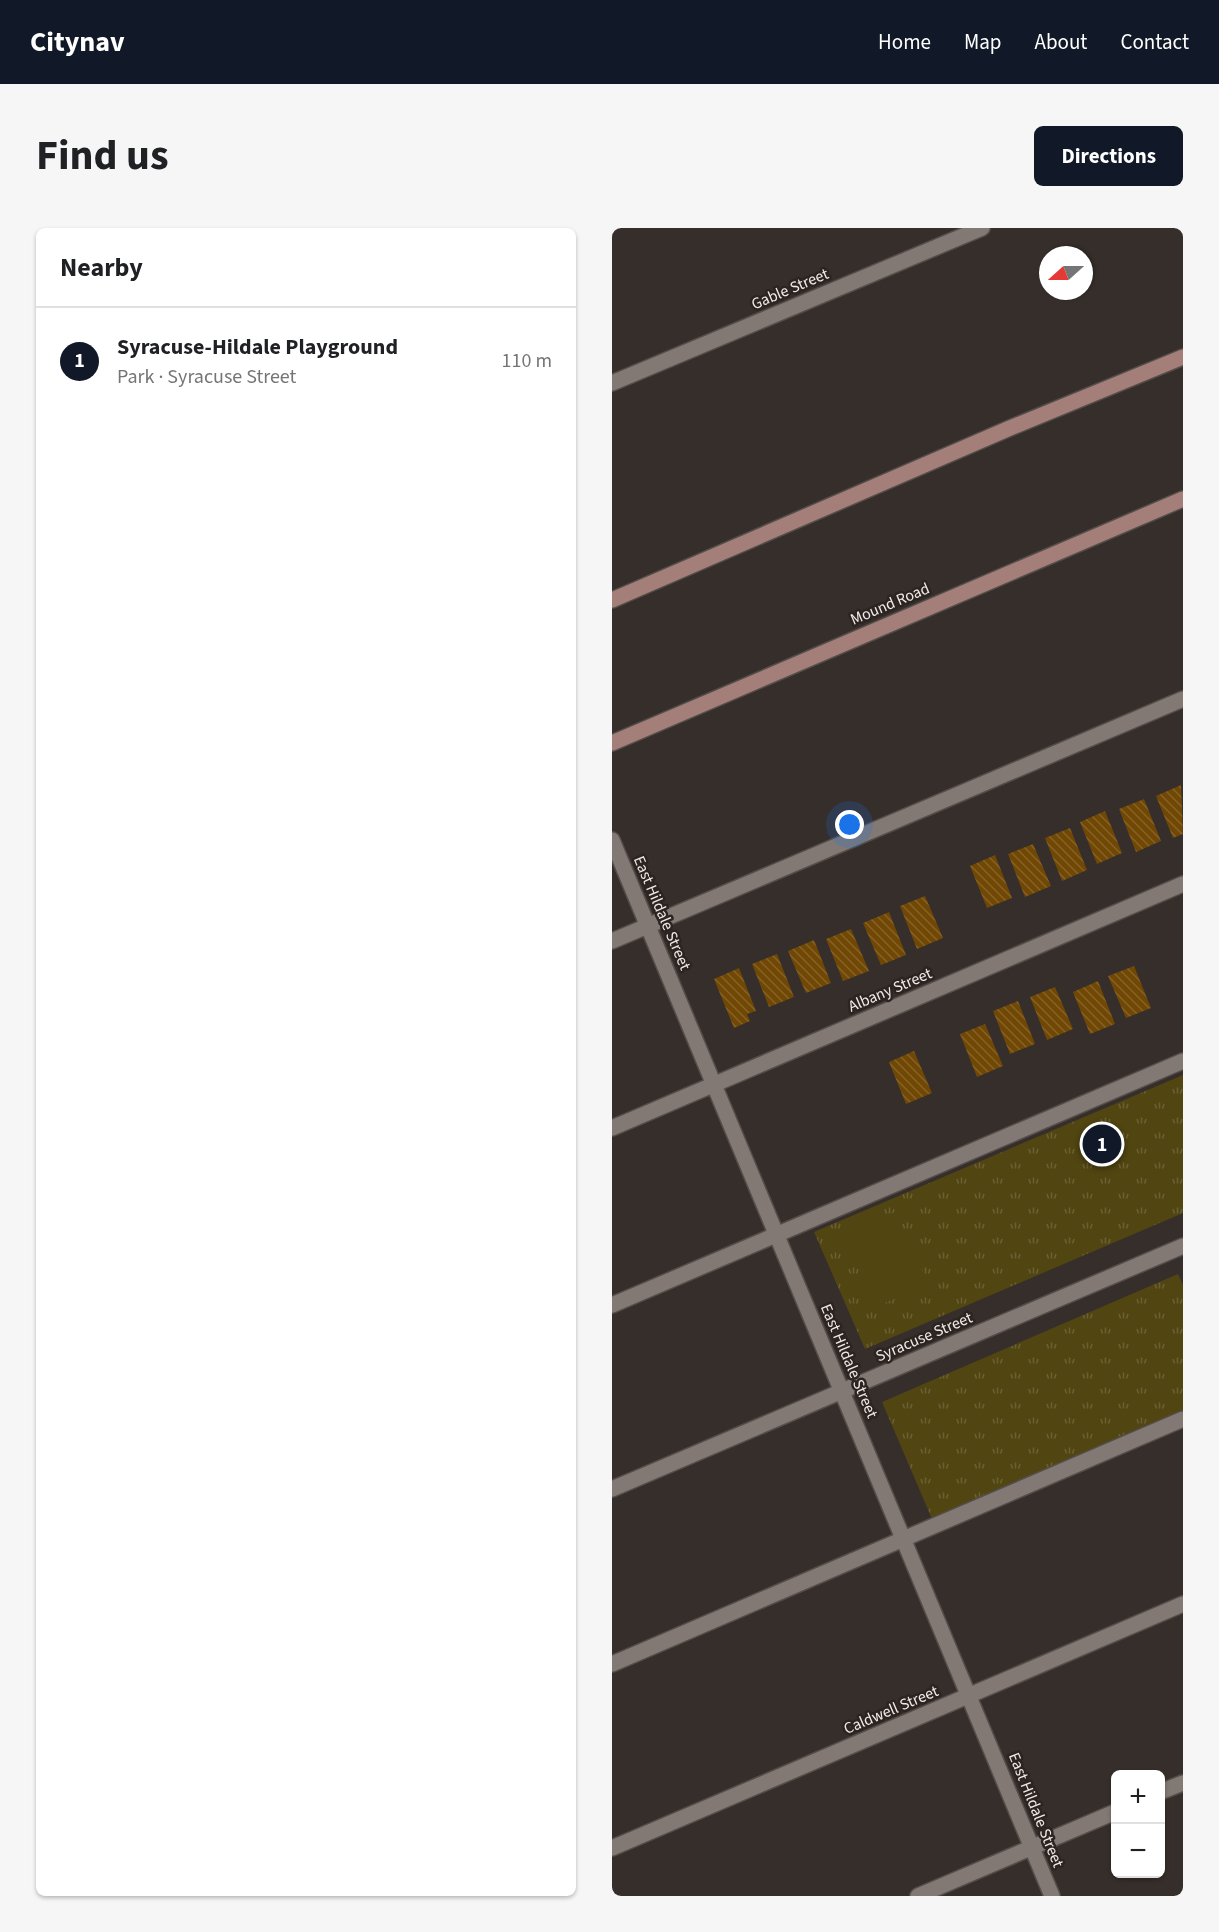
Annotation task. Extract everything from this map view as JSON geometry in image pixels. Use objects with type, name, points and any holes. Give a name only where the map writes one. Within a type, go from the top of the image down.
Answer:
[{"type":"main road","points":[[612,600],[1010,428],[1183,357]]},
{"type":"main road","name":"Mound Road","points":[[612,743],[1183,499]]},
{"type":"street","name":"Gable Street","points":[[612,383],[982,228]]},
{"type":"street","points":[[612,941],[1183,699]]},
{"type":"street","name":"East Hildale Street","points":[[612,840],[1052,1896]]},
{"type":"street","name":"Albany Street","points":[[612,1128],[1183,884]]},
{"type":"street","points":[[612,1305],[1183,1061]]},
{"type":"street","name":"Syracuse Street","points":[[612,1489],[1183,1246]]},
{"type":"street","points":[[612,1664],[1183,1419]]},
{"type":"street","name":"Caldwell Street","points":[[612,1848],[1183,1604]]},
{"type":"street","points":[[1165,1790],[1183,1783]]},
{"type":"street","points":[[918,1896],[1111,1814]]},
{"type":"green space","points":[[1183,1075],[1183,1213],[865,1349],[814,1232]]},
{"type":"green space","points":[[896,1212],[928,1284],[875,1307],[844,1234]]},
{"type":"green space","points":[[1178,1274],[1183,1285],[1183,1411],[932,1519],[882,1402]]},
{"type":"building","points":[[1181,785],[1183,834],[1173,838],[1156,796]]},
{"type":"building","points":[[1144,799],[1161,841],[1136,852],[1119,809]]},
{"type":"building","points":[[1105,811],[1122,853],[1097,864],[1080,822]]},
{"type":"building","points":[[1070,828],[1087,870],[1062,881],[1045,838]]},
{"type":"building","points":[[1033,844],[1051,886],[1025,897],[1008,854]]},
{"type":"building","points":[[995,855],[1012,898],[987,908],[970,866]]},
{"type":"building","points":[[925,896],[943,938],[917,949],[900,906]]},
{"type":"building","points":[[889,912],[906,955],[881,965],[863,923]]},
{"type":"building","points":[[851,929],[869,971],[843,981],[826,939]]},
{"type":"building","points":[[814,940],[831,983],[806,993],[788,951]]},
{"type":"building","points":[[777,954],[794,997],[769,1007],[752,964]]},
{"type":"building","points":[[1134,966],[1151,1008],[1126,1018],[1108,976]]},
{"type":"building","points":[[739,968],[756,1011],[747,1014],[750,1021],[734,1028],[714,979]]},
{"type":"building","points":[[1098,981],[1115,1024],[1090,1034],[1073,992]]},
{"type":"building","points":[[1055,987],[1073,1029],[1047,1040],[1030,997]]},
{"type":"building","points":[[1018,1001],[1035,1044],[1010,1054],[993,1011]]},
{"type":"building","points":[[985,1024],[1003,1066],[977,1077],[960,1034]]},
{"type":"building","points":[[914,1051],[932,1093],[906,1104],[889,1062]]},
{"type":"place","name":"Syracuse-Hildale Playground","points":[[1102,1144]]}]
